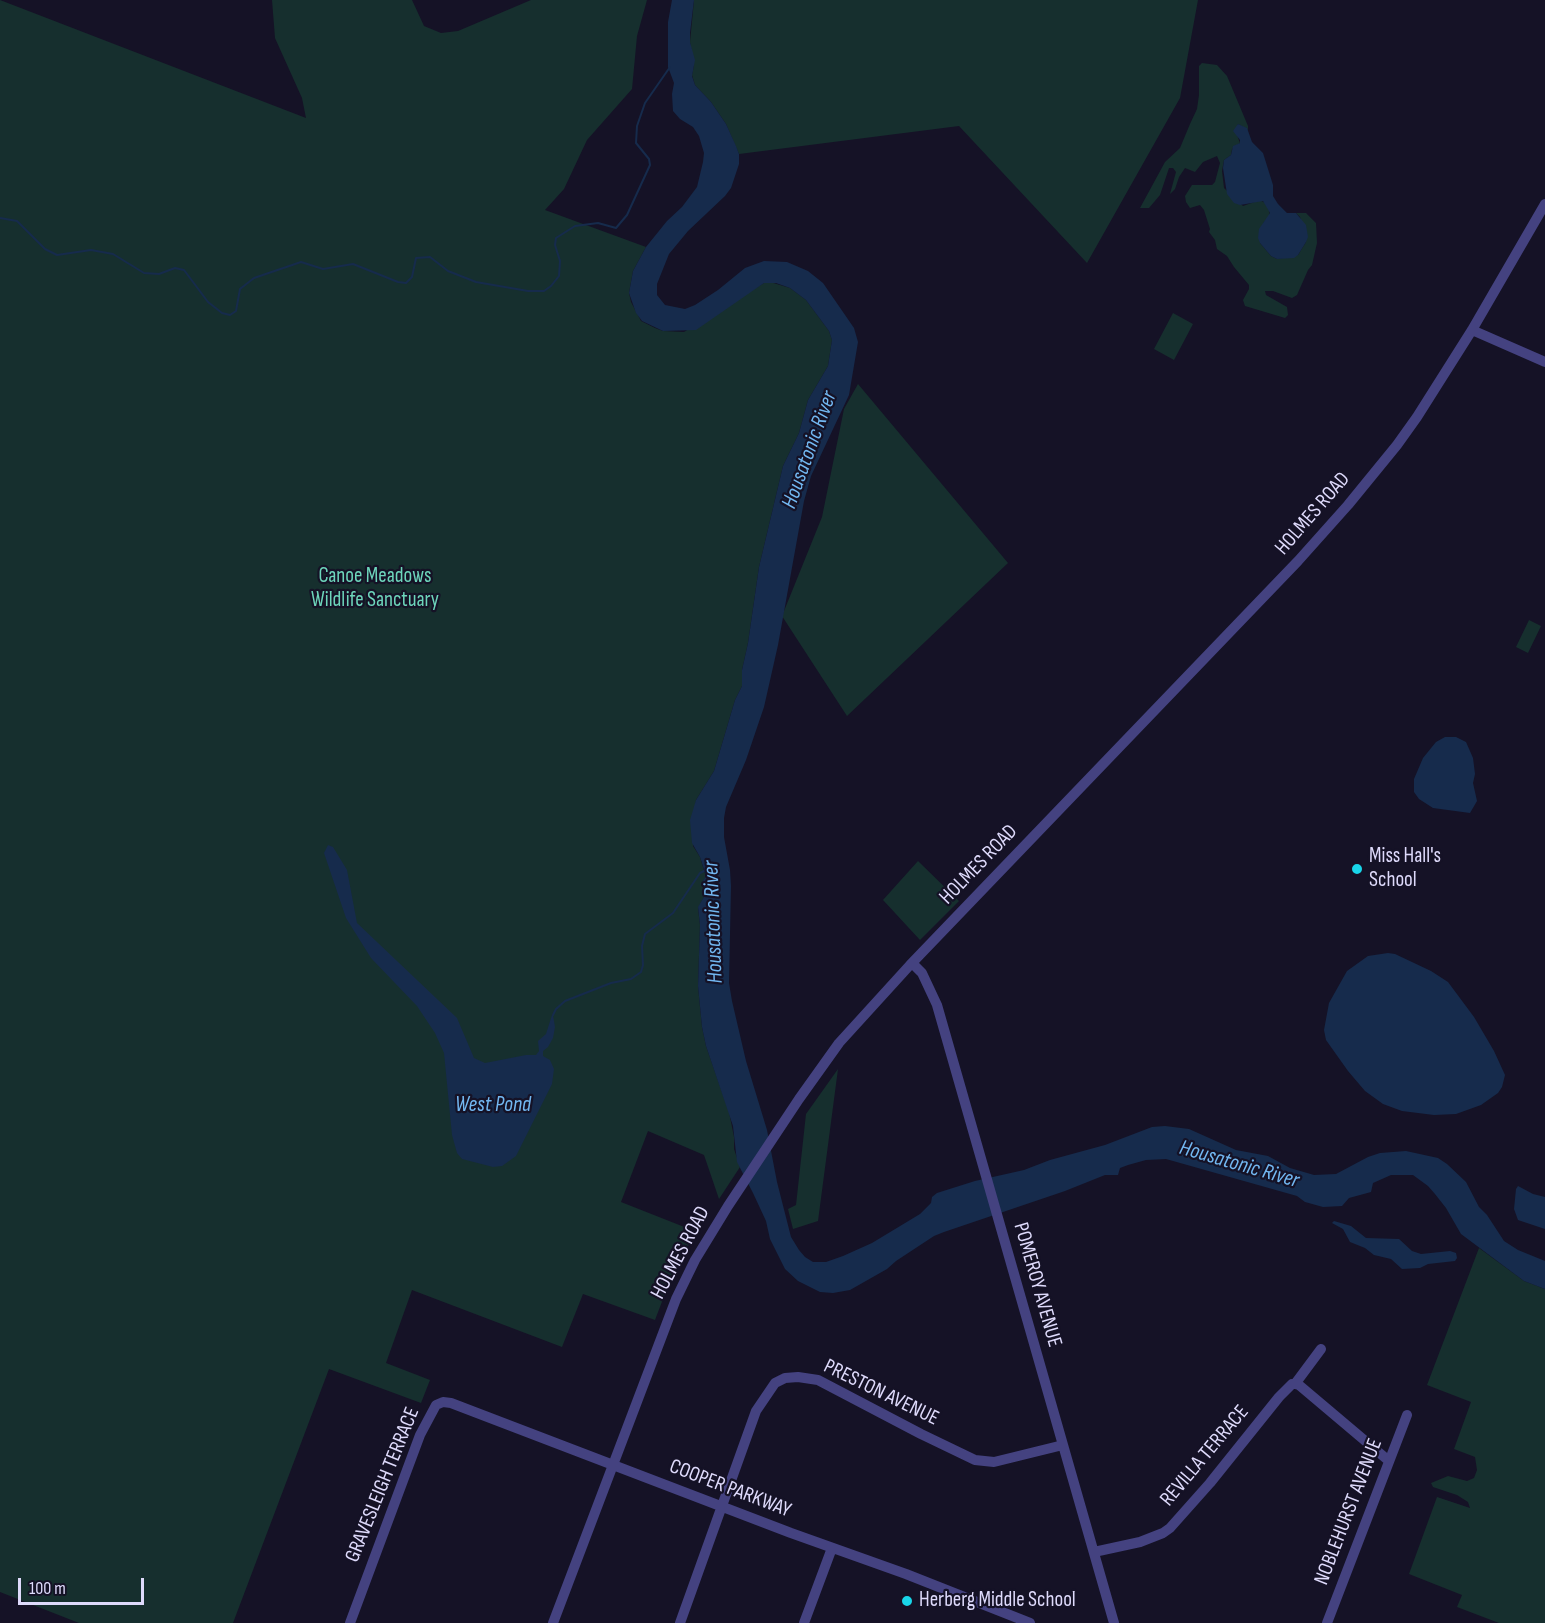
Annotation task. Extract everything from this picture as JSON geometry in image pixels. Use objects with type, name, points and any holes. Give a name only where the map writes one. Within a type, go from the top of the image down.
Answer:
[{"type":"street","name":"HOLMES ROAD","points":[[553,1623],[676,1299],[695,1260],[745,1181],[833,1051],[912,963],[1298,561],[1405,434],[1472,330],[1545,204]]},
{"type":"street","points":[[1472,330],[1545,362]]},
{"type":"street","name":"POMEROY AVENUE","points":[[912,963],[922,973],[937,1005],[1114,1623]]},
{"type":"street","name":"REVILLA TERRACE","points":[[1094,1552],[1140,1542],[1163,1533],[1210,1483],[1279,1396],[1295,1384],[1321,1349]]},
{"type":"street","name":"PRESTON AVENUE","points":[[723,1506],[756,1411],[775,1383],[785,1378],[818,1380],[975,1460],[994,1462],[1064,1445]]},
{"type":"street","points":[[1295,1384],[1389,1461]]},
{"type":"street","name":"GRAVESLEIGH TERRACE","points":[[350,1623],[420,1435],[436,1405],[443,1402],[451,1403],[614,1465]]},
{"type":"street","name":"NOBLEHURST AVENUE","points":[[1327,1623],[1407,1415]]},
{"type":"street","name":"COOPER PARKWAY","points":[[614,1465],[1030,1623]]},
{"type":"street","points":[[680,1623],[723,1506]]},
{"type":"street","points":[[804,1623],[832,1548]]},
{"type":"green space","name":"Canoe Meadows Wildlife Sanctuary","points":[[0,0],[306,118],[302,98],[275,38],[272,0],[412,0],[424,26],[441,33],[458,31],[531,0],[647,0],[637,36],[632,89],[587,140],[564,189],[545,210],[646,247],[633,271],[629,293],[641,321],[655,328],[663,331],[684,332],[764,283],[770,282],[790,288],[806,300],[829,331],[832,340],[828,366],[808,400],[799,433],[783,466],[759,567],[742,670],[742,686],[735,700],[714,771],[696,800],[693,846],[700,857],[706,877],[703,881],[706,889],[705,895],[698,908],[700,925],[698,986],[702,1027],[706,1046],[729,1112],[734,1149],[740,1167],[719,1199],[704,1155],[648,1131],[621,1202],[697,1232],[676,1265],[655,1320],[583,1294],[562,1347],[412,1290],[386,1363],[430,1380],[421,1403],[329,1369],[233,1623],[79,1623],[0,1592]]},
{"type":"green space","points":[[694,0],[1198,0],[1180,98],[1087,263],[959,126],[739,154],[726,124],[711,102],[695,85],[692,75],[694,65],[690,42]]},
{"type":"green space","points":[[1202,63],[1217,65],[1227,76],[1248,126],[1248,130],[1238,124],[1237,135],[1240,143],[1224,160],[1222,171],[1224,188],[1243,206],[1260,200],[1269,210],[1270,216],[1264,222],[1260,243],[1271,256],[1277,259],[1298,255],[1306,242],[1300,217],[1296,213],[1306,213],[1316,223],[1317,243],[1312,265],[1297,295],[1292,298],[1273,291],[1265,291],[1266,295],[1287,307],[1288,315],[1285,318],[1245,306],[1243,300],[1249,285],[1227,256],[1217,249],[1215,240],[1209,232],[1204,210],[1200,205],[1190,208],[1186,202],[1185,196],[1192,185],[1212,185],[1215,182],[1220,163],[1217,156],[1203,162],[1195,172],[1185,168],[1175,189],[1170,194],[1176,172],[1173,168],[1169,168],[1160,195],[1149,208],[1140,208],[1165,162],[1180,148],[1197,109],[1199,66]]},
{"type":"green space","points":[[1173,313],[1193,324],[1174,360],[1154,349]]},
{"type":"green space","points":[[858,384],[1008,563],[847,716],[782,616],[822,517],[844,409]]},
{"type":"green space","points":[[1529,620],[1541,626],[1528,653],[1516,647]]},
{"type":"green space","points":[[918,861],[959,901],[920,940],[883,900]]},
{"type":"green space","points":[[838,1069],[818,1221],[793,1229],[788,1209],[796,1205],[806,1114]]},
{"type":"green space","points":[[1479,1248],[1524,1281],[1545,1289],[1545,1623],[1499,1623],[1457,1607],[1462,1595],[1409,1574],[1437,1497],[1470,1508],[1468,1502],[1457,1495],[1433,1487],[1431,1483],[1448,1476],[1467,1481],[1474,1478],[1477,1470],[1475,1457],[1454,1449],[1471,1402],[1427,1385]]},
{"type":"water","name":"Housatonic River","points":[[672,0],[694,0],[690,33],[695,60],[692,76],[695,85],[711,102],[726,124],[739,154],[739,164],[731,188],[725,196],[688,231],[669,254],[657,284],[657,295],[665,305],[685,309],[718,290],[745,268],[764,261],[787,262],[808,271],[823,283],[854,328],[858,342],[849,395],[811,476],[804,501],[778,645],[764,707],[746,760],[726,807],[724,818],[724,837],[731,886],[729,983],[732,1001],[746,1061],[767,1130],[791,1237],[799,1250],[813,1262],[826,1262],[872,1243],[920,1214],[937,1193],[975,1181],[1024,1170],[1050,1160],[1105,1145],[1152,1127],[1165,1126],[1189,1129],[1236,1150],[1268,1156],[1290,1168],[1314,1175],[1336,1174],[1380,1153],[1406,1151],[1438,1158],[1466,1182],[1479,1207],[1504,1241],[1518,1250],[1545,1261],[1545,1289],[1524,1281],[1461,1234],[1435,1194],[1413,1175],[1391,1175],[1373,1183],[1371,1192],[1349,1198],[1342,1206],[1323,1207],[1305,1202],[1297,1196],[1166,1159],[1146,1160],[1128,1165],[1120,1168],[1118,1175],[1105,1175],[934,1236],[887,1269],[850,1290],[833,1293],[820,1292],[798,1281],[785,1269],[770,1239],[766,1221],[737,1162],[733,1126],[706,1046],[698,986],[700,925],[698,907],[705,895],[706,889],[701,884],[706,876],[700,857],[692,843],[690,820],[696,800],[714,771],[735,700],[742,686],[742,670],[759,567],[783,466],[799,433],[808,400],[828,366],[832,340],[829,331],[806,300],[790,288],[776,283],[764,283],[696,330],[663,331],[642,321],[636,313],[629,293],[633,271],[646,247],[697,187],[703,162],[704,153],[699,136],[693,127],[680,119],[673,111],[674,83],[668,67],[668,22]]},
{"type":"water","points":[[1238,124],[1247,128],[1252,142],[1263,153],[1273,185],[1273,196],[1278,204],[1287,213],[1296,213],[1306,225],[1308,237],[1294,258],[1277,259],[1271,256],[1260,243],[1259,229],[1270,213],[1263,201],[1240,205],[1234,203],[1227,194],[1224,160],[1231,155],[1233,146],[1240,143],[1233,131]]},
{"type":"water","points":[[1445,737],[1456,737],[1466,742],[1473,758],[1475,774],[1473,783],[1477,801],[1470,813],[1433,808],[1419,799],[1414,792],[1414,779],[1423,758],[1436,742]]},
{"type":"water","name":"West Pond","points":[[328,845],[333,847],[347,870],[357,923],[457,1018],[474,1058],[485,1063],[536,1055],[539,1051],[538,1041],[546,1034],[553,1015],[555,1027],[553,1038],[543,1051],[543,1056],[550,1060],[554,1069],[552,1084],[516,1156],[502,1166],[493,1167],[462,1159],[457,1153],[452,1135],[444,1053],[435,1033],[417,1006],[371,958],[346,918],[324,853]]},
{"type":"water","points":[[1388,953],[1431,971],[1448,982],[1474,1017],[1505,1075],[1498,1093],[1481,1105],[1456,1114],[1434,1115],[1402,1111],[1383,1104],[1365,1091],[1326,1040],[1324,1030],[1329,1003],[1347,971],[1368,956]]},
{"type":"water","points":[[1518,1186],[1545,1197],[1545,1229],[1518,1220],[1514,1209]]},
{"type":"water","points":[[1334,1221],[1351,1226],[1366,1238],[1399,1239],[1412,1251],[1421,1254],[1450,1251],[1456,1253],[1457,1258],[1455,1261],[1428,1264],[1420,1268],[1402,1269],[1391,1259],[1374,1255],[1365,1248],[1350,1242],[1343,1229],[1332,1223]]},
{"type":"waterway","points":[[0,218],[17,221],[45,249],[57,255],[91,250],[113,254],[144,273],[159,274],[175,268],[184,270],[208,302],[222,313],[230,315],[236,311],[240,289],[254,278],[301,262],[323,269],[353,264],[406,283],[412,277],[416,258],[430,257],[448,271],[476,282],[528,291],[544,291],[559,276],[560,261],[555,245],[556,238],[575,226],[598,223],[616,228],[627,215],[650,165],[649,159],[636,143],[637,126],[645,103],[670,67]]},
{"type":"waterway","name":"Housatonic River","points":[[553,1015],[565,1001],[611,983],[631,979],[641,972],[645,934],[673,913],[700,873],[704,871]]},
{"type":"place","name":"Miss Hall's School","points":[[1357,869]]},
{"type":"place","name":"Herberg Middle School","points":[[907,1601]]}]
